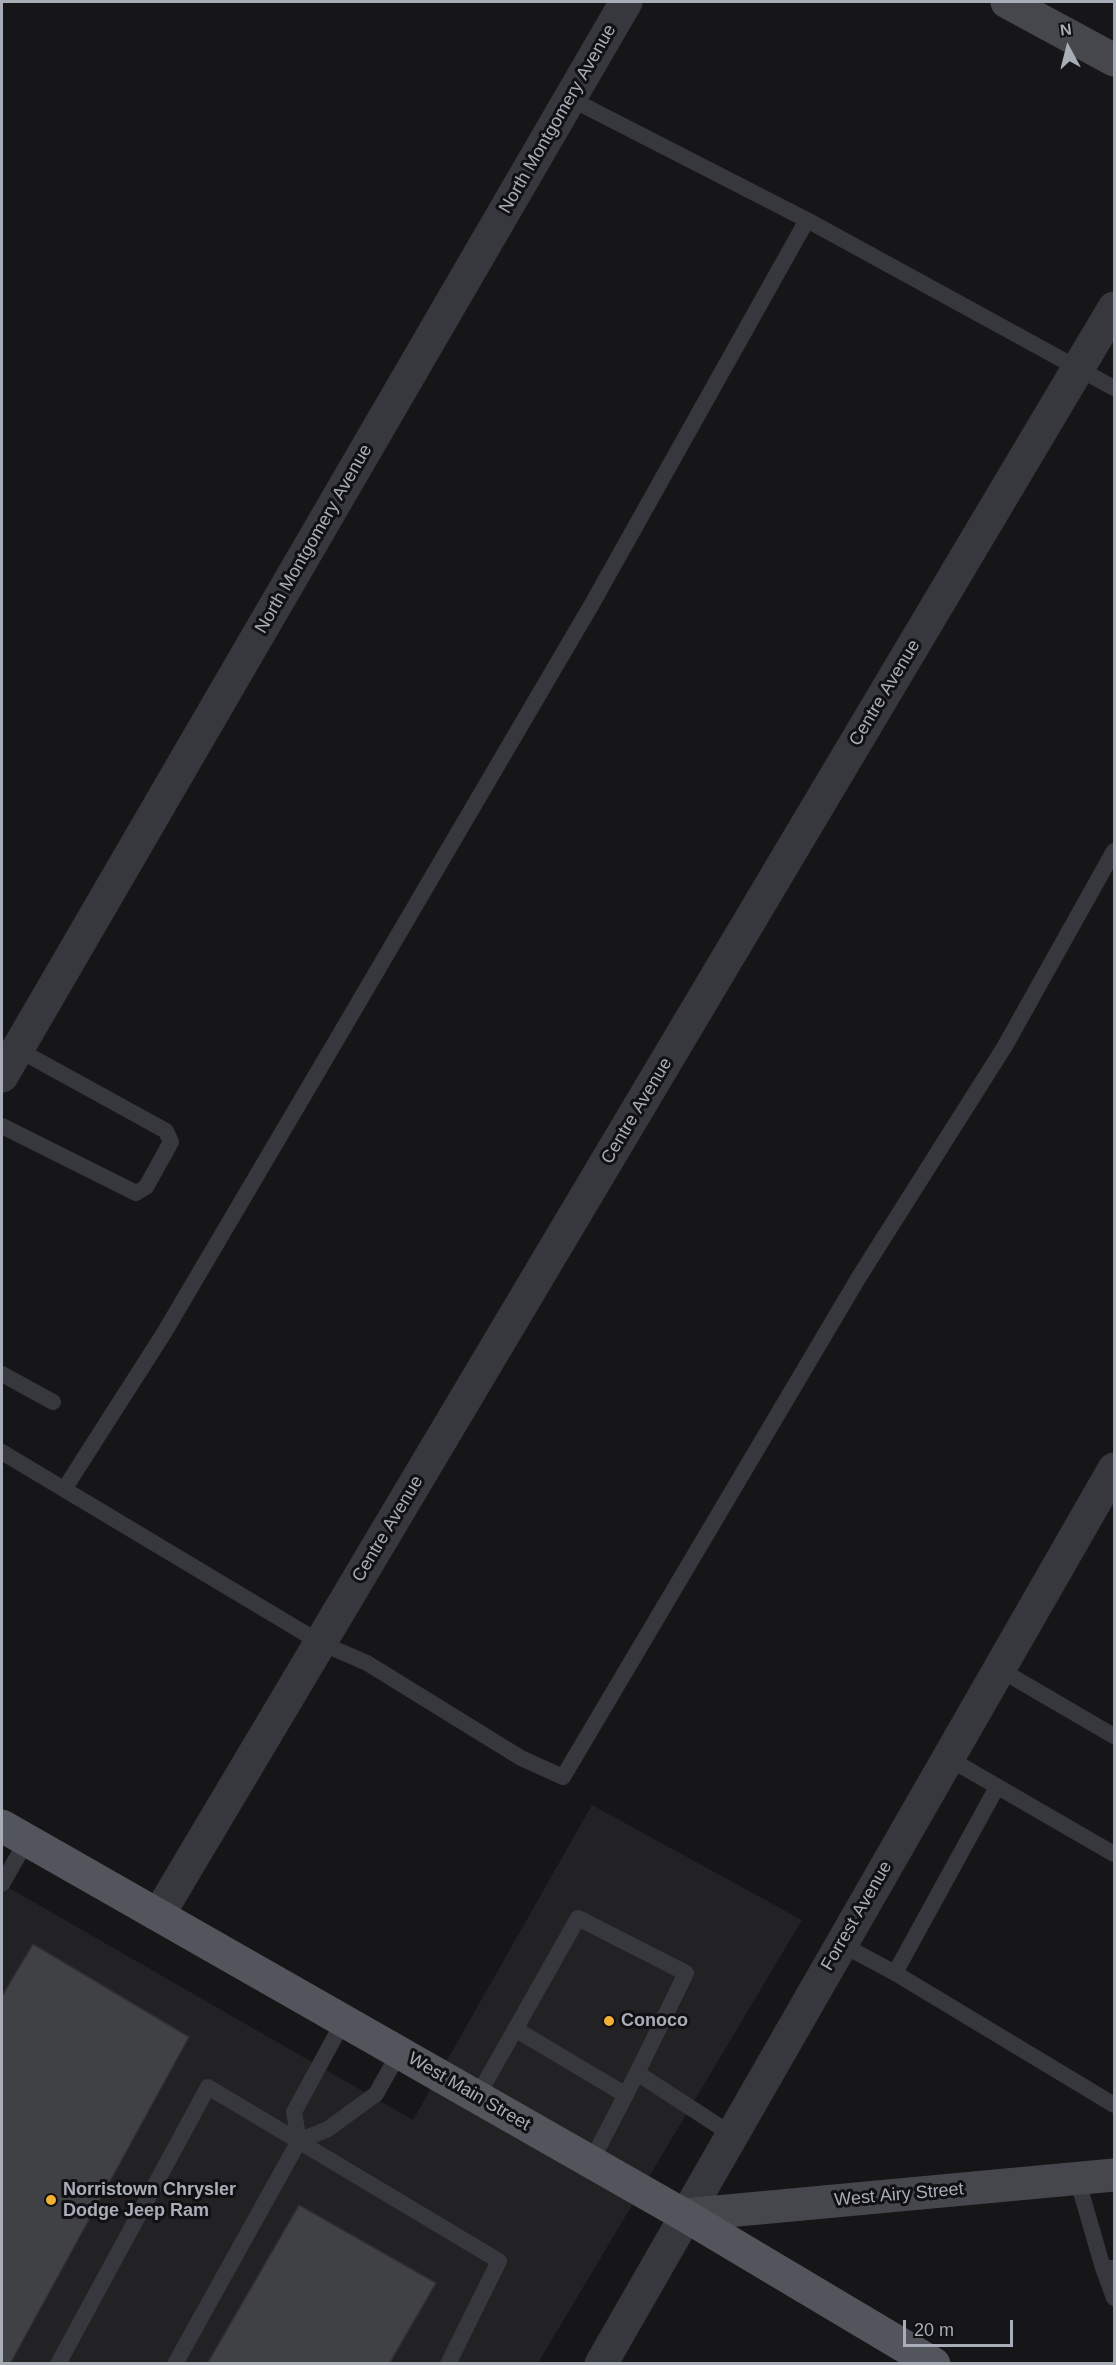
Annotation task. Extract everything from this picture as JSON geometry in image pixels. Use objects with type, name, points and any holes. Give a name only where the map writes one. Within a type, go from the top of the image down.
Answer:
[{"type":"main road","points":[[1007,2],[1114,60]]},
{"type":"main road","name":"West Main Street","points":[[14,1833],[591,2162],[933,2364]]},
{"type":"main road","name":"West Airy Street","points":[[684,2216],[1114,2175]]},
{"type":"street","name":"North Montgomery Avenue","points":[[9,1063],[626,2]]},
{"type":"street","name":"Centre Avenue","points":[[159,1914],[1114,308]]},
{"type":"street","name":"Forrest Avenue","points":[[601,2364],[1114,1469]]},
{"type":"lane","points":[[569,98],[807,220],[1114,388]]},
{"type":"lane","points":[[65,1488],[164,1333],[592,604],[807,220]]},
{"type":"lane","points":[[2,1452],[321,1643],[367,1663],[522,1758],[563,1777],[859,1277],[1005,1046],[1114,850]]},
{"type":"lane","points":[[2,1126],[136,1193],[146,1187],[171,1142],[166,1131],[9,1063]]},
{"type":"lane","points":[[2,1374],[53,1402]]},
{"type":"lane","points":[[999,1669],[1114,1736]]},
{"type":"lane","points":[[948,1758],[1114,1854]]},
{"type":"lane","points":[[895,1973],[997,1787]]},
{"type":"lane","points":[[2,1884],[14,1833]]},
{"type":"lane","points":[[477,2097],[578,1918],[686,1973],[591,2162]]},
{"type":"lane","points":[[841,1944],[895,1973],[1114,2105]]},
{"type":"lane","points":[[299,2141],[294,2112],[343,2022]]},
{"type":"lane","points":[[515,2029],[626,2095]]},
{"type":"lane","points":[[175,2364],[299,2141],[328,2129],[376,2094],[399,2053]]},
{"type":"lane","points":[[637,2073],[731,2134]]},
{"type":"lane","points":[[58,2364],[208,2087],[499,2261],[448,2364]]},
{"type":"lane","points":[[1077,2178],[1109,2268],[1114,2298]]},
{"type":"shaded area","points":[[592,1805],[802,1920],[538,2363],[2,2364],[2,1884],[413,2120]]},
{"type":"building","name":"Norristown Chrysler Dodge Jeep Ram","points":[[33,1944],[189,2037],[10,2364],[2,2364],[2,1996]]},
{"type":"building","points":[[299,2205],[436,2283],[389,2364],[207,2364]]},
{"type":"place","name":"Conoco","points":[[609,2021]]},
{"type":"place","name":"Norristown Chrysler Dodge Jeep Ram","points":[[51,2200]]}]
